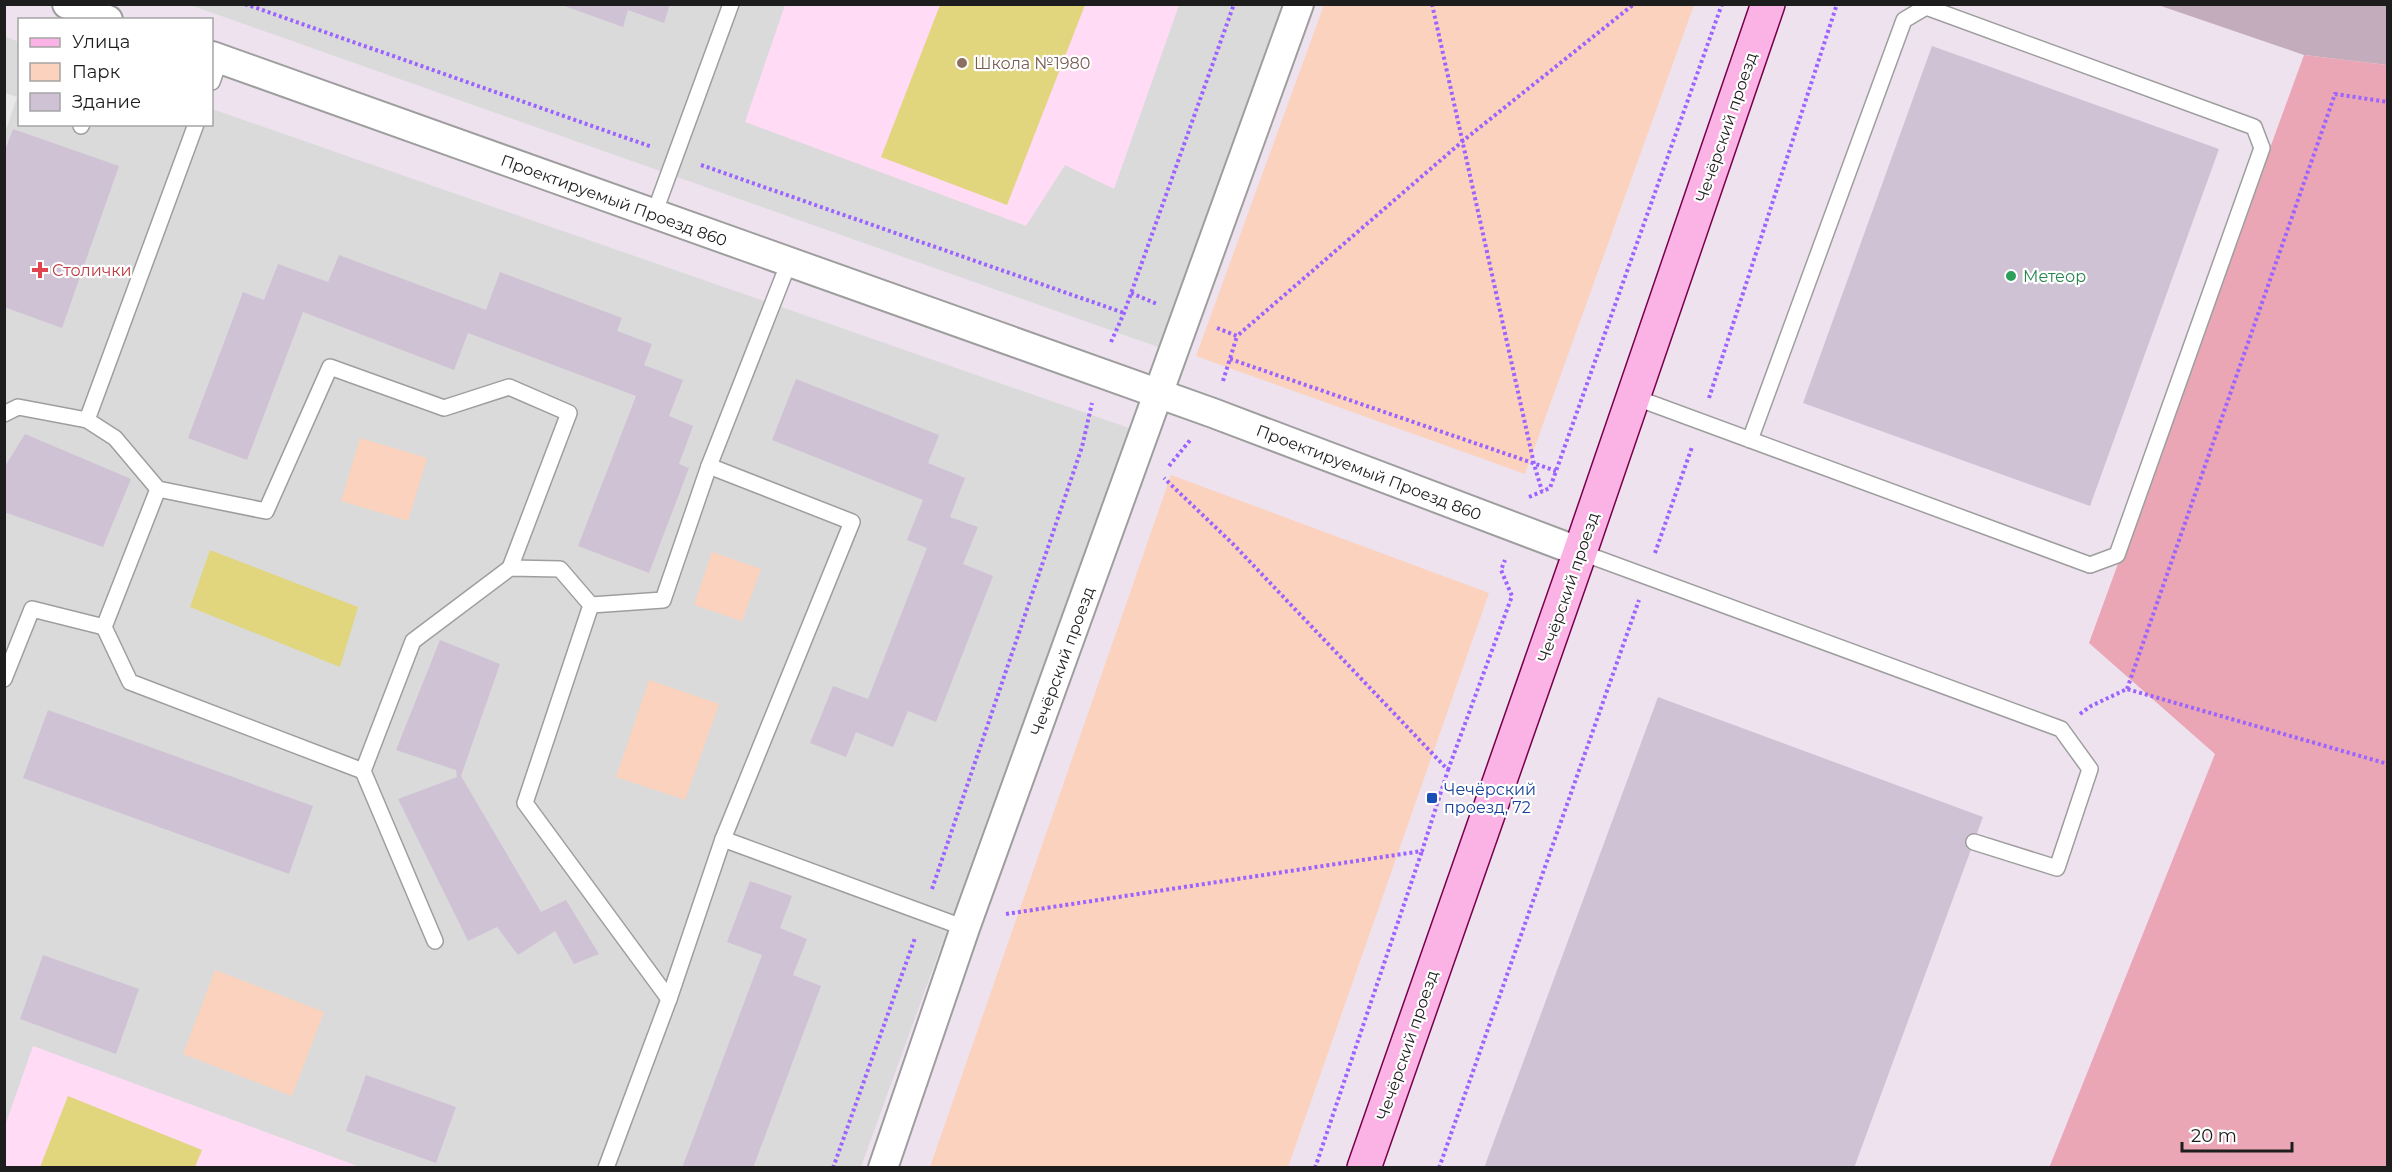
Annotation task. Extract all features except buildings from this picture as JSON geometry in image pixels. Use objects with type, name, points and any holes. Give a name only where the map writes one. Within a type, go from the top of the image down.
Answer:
[{"type":"main road","name":"Чечёрский проезд","points":[[1364,1167],[1634,397],[1768,4]]},
{"type":"street","name":"Чечёрский проезд","points":[[883,1167],[965,928],[1299,4]]},
{"type":"street","name":"Проектируемый Проезд 860","points":[[214,66],[654,214],[789,262],[1158,394],[1580,552]]},
{"type":"lane","points":[[654,214],[731,4]]},
{"type":"lane","points":[[1634,397],[1701,422],[2090,565],[2117,555],[2262,148],[2254,127],[1926,7],[1911,15],[1904,20],[1750,440]]},
{"type":"lane","points":[[87,420],[195,126]]},
{"type":"lane","points":[[591,605],[663,600],[709,466],[789,262]]},
{"type":"lane","points":[[4,414],[18,407],[87,420],[115,438],[158,489],[266,511],[330,367],[444,408],[509,387],[569,413],[510,568],[413,641],[363,771],[435,941]]},
{"type":"lane","points":[[606,1167],[669,999],[723,839],[852,522],[709,466]]},
{"type":"lane","points":[[158,489],[104,627],[130,682],[363,771]]},
{"type":"lane","points":[[1580,552],[2061,729],[2090,769],[2057,868],[1974,842]]},
{"type":"lane","points":[[510,568],[560,569],[591,605]]},
{"type":"lane","points":[[591,605],[525,803],[669,999]]},
{"type":"lane","points":[[4,679],[32,609],[104,627]]},
{"type":"lane","points":[[723,839],[965,928]]},
{"type":"path","points":[[833,1167],[924,913],[1082,447],[1098,373],[1131,293],[1234,4]]},
{"type":"path","points":[[1432,4],[1534,464],[1542,491]]},
{"type":"path","points":[[1131,293],[1237,336],[1464,140],[1634,4]]},
{"type":"path","points":[[1627,273],[1722,4]]},
{"type":"path","points":[[1439,1167],[1701,422],[1837,4]]},
{"type":"path","points":[[2127,689],[2335,94],[2388,102]]},
{"type":"path","points":[[1230,359],[1556,471]]},
{"type":"path","points":[[1161,475],[1234,545],[1448,770],[1315,1167]]},
{"type":"path","points":[[2061,729],[2091,706],[2127,689],[2388,764]]},
{"type":"path","points":[[1000,915],[1422,851]]},
{"type":"shaded area","points":[[190,5],[1283,5],[1161,348]]},
{"type":"shaded area","name":"Школа №1980","points":[[785,5],[1179,5],[1114,189],[1065,165],[1026,226],[745,122]]},
{"type":"shaded area","points":[[940,5],[1085,5],[1007,205],[881,157]]},
{"type":"shaded area","points":[[2158,5],[2387,5],[2387,65],[2304,55]]},
{"type":"shaded area","points":[[4,36],[18,42],[18,126],[213,126],[213,109],[1129,428],[861,1167],[5,1167]]},
{"type":"shaded area","points":[[2304,55],[2387,65],[2387,1167],[2049,1168],[2215,754],[2089,643]]},
{"type":"shaded area","points":[[4,93],[17,97],[5,133]]},
{"type":"shaded area","points":[[210,550],[358,607],[340,667],[190,607]]},
{"type":"shaded area","points":[[33,1046],[360,1167],[5,1168],[5,1126]]},
{"type":"shaded area","points":[[68,1096],[202,1150],[195,1167],[40,1167]]},
{"type":"green space","points":[[1324,5],[1694,5],[1525,474],[1196,356]]},
{"type":"green space","points":[[360,438],[427,458],[408,521],[341,501]]},
{"type":"green space","points":[[1171,475],[1489,593],[1288,1167],[930,1167]]},
{"type":"green space","points":[[712,552],[761,569],[742,621],[694,605]]},
{"type":"green space","points":[[649,680],[719,704],[685,800],[616,777]]},
{"type":"green space","points":[[215,970],[324,1012],[292,1096],[183,1054]]},
{"type":"place","name":"Школа №1980","points":[[962,63]]},
{"type":"place","name":"Столички","points":[[40,270]]},
{"type":"place","name":"Метеор","points":[[2011,276]]},
{"type":"place","name":"Чечёрский проезд, 72","points":[[1432,798]]}]
